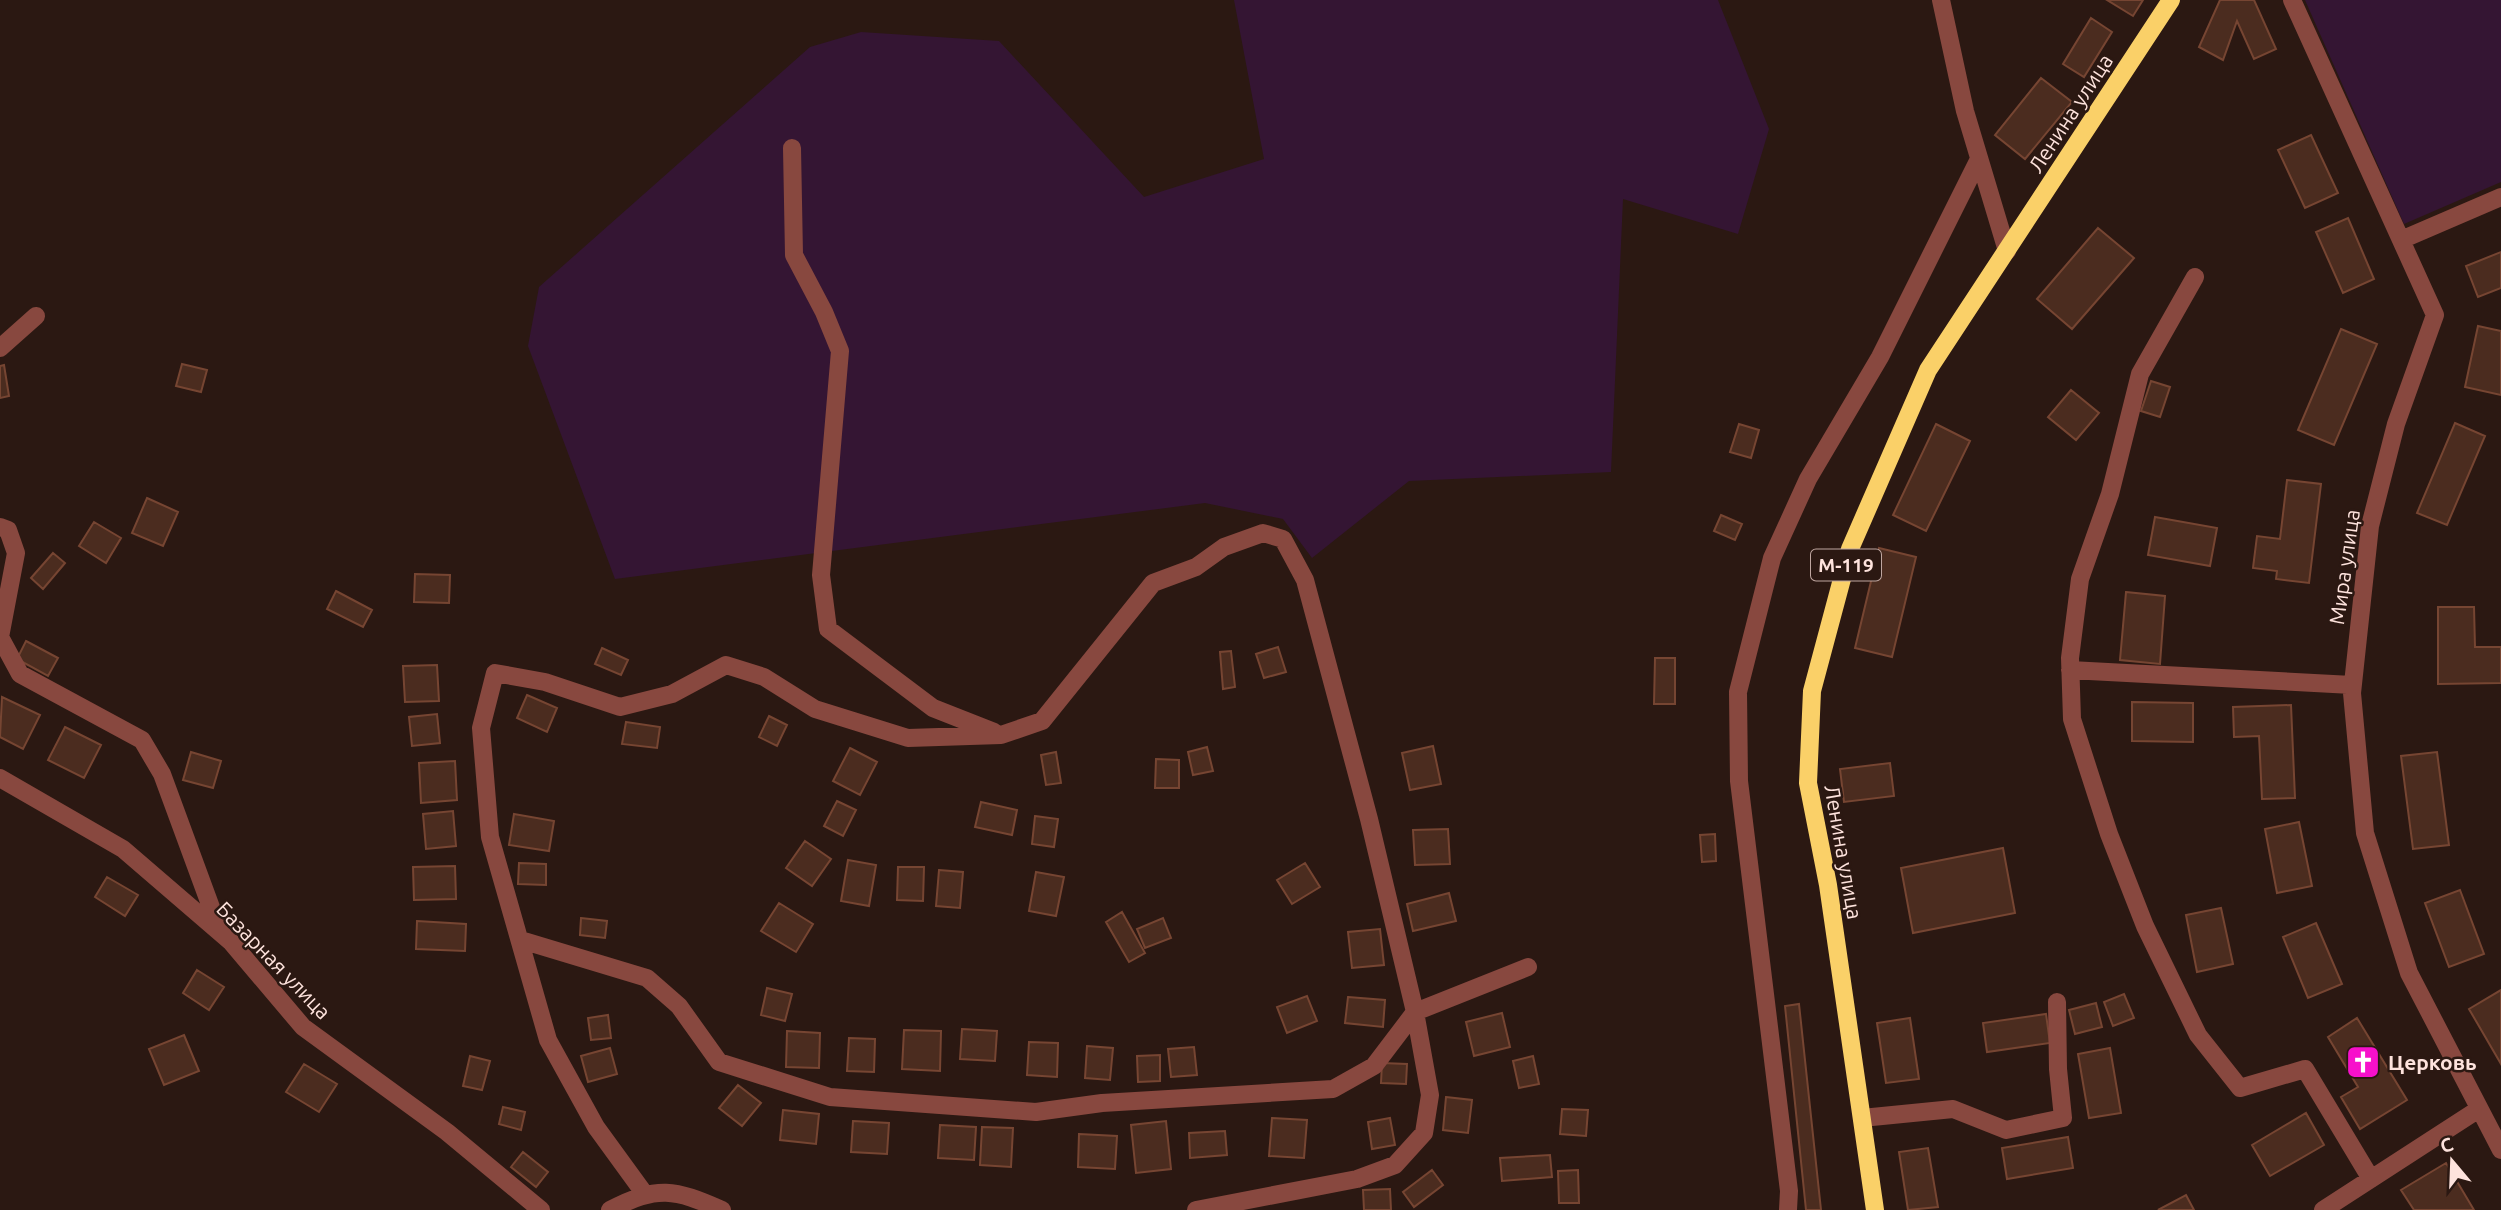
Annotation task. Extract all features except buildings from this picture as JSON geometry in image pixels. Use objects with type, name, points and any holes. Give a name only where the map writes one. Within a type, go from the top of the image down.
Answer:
[{"type":"main road","name":"Ленина улица","points":[[1875,1210],[1828,885],[1808,783],[1812,691],[1850,549],[1928,370],[2171,0]]},
{"type":"street","points":[[1941,0],[1979,159],[2007,251]]},
{"type":"street","name":"Мира улица","points":[[2292,0],[2435,316],[2396,424],[2370,527],[2353,685],[2365,833],[2409,973],[2501,1150]]},
{"type":"street","points":[[792,148],[794,255],[840,351],[821,575],[828,629],[933,708],[1000,735]]},
{"type":"street","points":[[1788,1210],[1789,1191],[1776,1067],[1739,781],[1738,692],[1772,558],[1808,479],[1880,357],[1979,159]]},
{"type":"street","points":[[2401,240],[2501,197]]},
{"type":"street","points":[[2195,278],[2140,374],[2110,494],[2080,579],[2070,670],[2071,719],[2109,834],[2145,926],[2198,1035],[2240,1088],[2305,1069],[2371,1179]]},
{"type":"street","points":[[0,348],[36,317]]},
{"type":"street","points":[[0,527],[8,530],[16,553],[0,636],[20,674],[142,740],[162,774],[220,932]]},
{"type":"street","points":[[643,1193],[596,1128],[548,1040],[491,837],[481,728],[495,673],[545,682],[620,707],[672,694],[726,665],[764,677],[815,709],[908,738],[1000,735],[1042,721],[1153,583],[1196,567],[1224,547],[1263,533],[1283,539],[1305,580],[1368,818],[1415,1012],[1430,1095],[1424,1133],[1395,1165],[1357,1179],[1196,1210]]},
{"type":"street","points":[[2070,670],[2353,685]]},
{"type":"street","name":"Базарная улица","points":[[0,778],[123,849],[220,932],[303,1027],[447,1132],[541,1210]]},
{"type":"street","points":[[520,940],[648,978],[679,1006],[719,1062],[830,1097],[1036,1112],[1102,1103],[1333,1090],[1374,1066],[1415,1012],[1528,967]]},
{"type":"street","points":[[1862,1118],[1953,1109],[2006,1130],[2063,1118],[2058,1069],[2057,1002]]},
{"type":"street","points":[[2323,1210],[2479,1109]]},
{"type":"street","points":[[610,1210],[643,1193],[685,1194],[722,1210]]},
{"type":"shaded area","points":[[1234,0],[1718,0],[1769,129],[1738,234],[1623,199],[1611,472],[1409,481],[1312,558],[1283,519],[1205,503],[615,579],[528,346],[539,287],[810,47],[861,32],[999,41],[1144,197],[1264,159]]},
{"type":"shaded area","points":[[2305,0],[2501,0],[2501,182],[2404,224]]},
{"type":"place","name":"Церковь","points":[[2363,1062]]}]
